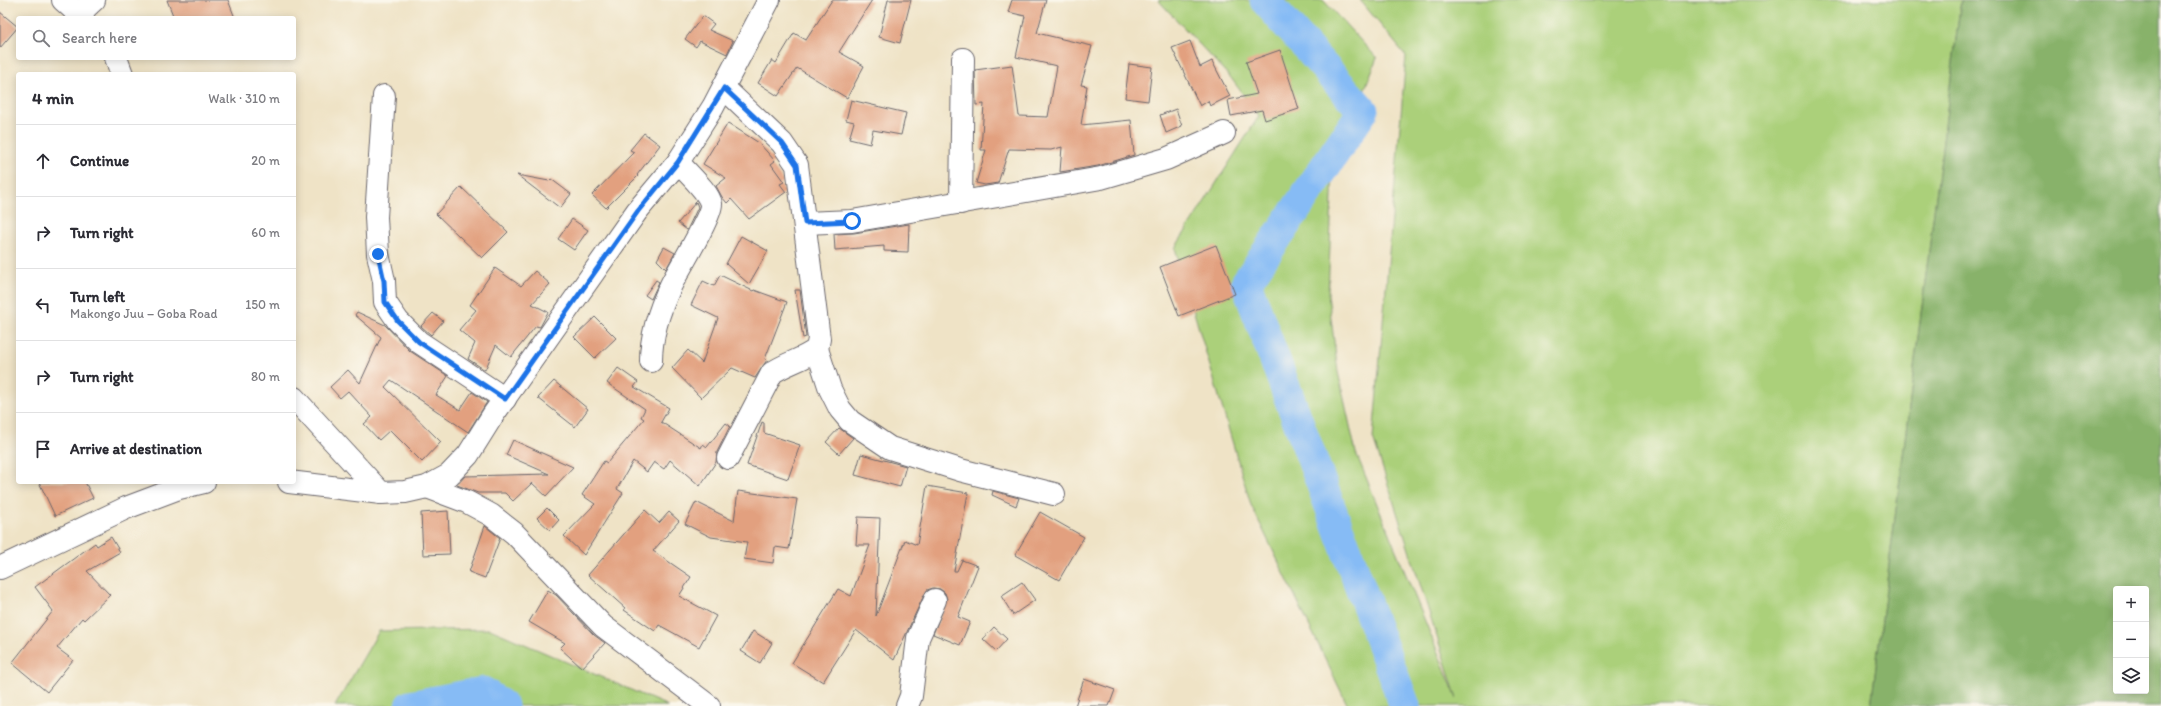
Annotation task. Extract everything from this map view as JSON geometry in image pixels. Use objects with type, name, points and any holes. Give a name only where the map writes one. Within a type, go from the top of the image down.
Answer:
[{"type":"street","points":[[64,0],[86,11]]},
{"type":"street","points":[[296,483],[380,493],[405,492],[428,486],[449,475],[468,454],[505,399],[638,211],[678,162],[724,88],[769,0]]},
{"type":"street","points":[[961,203],[963,59]]},
{"type":"street","points":[[117,60],[121,72]]},
{"type":"street","points":[[724,88],[782,143],[797,165],[819,339],[817,349],[830,389],[840,409],[850,421],[890,448],[960,470],[1054,494]]},
{"type":"street","points":[[384,96],[376,217],[378,254],[384,281],[385,302],[398,321],[419,342],[505,399]]},
{"type":"street","points":[[805,223],[852,221],[1101,178],[1166,159],[1224,133]]},
{"type":"street","points":[[651,361],[651,341],[658,316],[686,254],[711,210],[709,198],[678,162]]},
{"type":"street","points":[[728,458],[772,373],[784,365],[810,354],[817,349]]},
{"type":"street","points":[[296,400],[380,493]]},
{"type":"street","points":[[0,568],[126,508],[179,488],[196,484]]},
{"type":"street","points":[[428,486],[467,502],[490,515],[514,533],[602,626],[709,706]]},
{"type":"street","points":[[907,706],[911,696],[918,638],[935,600]]},
{"type":"green space","points":[[1158,0],[1323,0],[1377,58],[1333,171],[1328,295],[1338,372],[1356,453],[1457,699],[1373,438],[1406,56],[1360,0],[1961,0],[1871,706],[1348,706],[1251,505],[1175,248],[1259,116],[1231,78]]},
{"type":"green space","points":[[1961,0],[2161,0],[2161,706],[1871,706]]},
{"type":"green space","points":[[490,629],[668,706],[335,706],[379,631]]},
{"type":"building","points":[[167,0],[228,0],[234,16],[173,16]]},
{"type":"building","points":[[832,0],[872,0],[839,52],[864,66],[847,98],[797,68],[778,96],[758,83],[772,60],[776,63],[794,33],[806,40]]},
{"type":"building","points":[[888,0],[911,0],[900,43],[879,37]]},
{"type":"building","points":[[1012,0],[1046,0],[1037,33],[1092,46],[1081,85],[1087,86],[1081,125],[1131,120],[1134,155],[1098,166],[1060,172],[1062,147],[1051,150],[1009,149],[998,183],[985,185],[976,183],[986,150],[981,150],[984,104],[976,105],[975,70],[1012,65],[1019,116],[1048,117],[1057,66],[1016,57],[1025,16],[1008,12]]},
{"type":"building","points":[[0,12],[16,25],[16,29],[0,48]]},
{"type":"building","points":[[703,16],[714,24],[709,30],[733,41],[727,54],[700,41],[696,47],[685,39]]},
{"type":"building","points":[[1190,41],[1200,67],[1212,61],[1230,96],[1210,106],[1208,101],[1200,106],[1172,48]]},
{"type":"building","points":[[1280,50],[1299,109],[1265,120],[1262,110],[1231,116],[1228,100],[1257,94],[1246,62]]},
{"type":"building","points":[[1129,64],[1152,67],[1148,101],[1125,98]]},
{"type":"building","points":[[851,100],[906,113],[901,135],[873,130],[870,144],[849,139],[854,122],[846,120]]},
{"type":"building","points":[[1176,109],[1182,126],[1166,133],[1160,115]]},
{"type":"building","points":[[728,123],[759,143],[775,161],[771,164],[784,182],[780,184],[786,192],[749,219],[731,199],[727,203],[722,197],[716,186],[726,178],[703,164]]},
{"type":"building","points":[[644,133],[660,145],[637,175],[638,176],[606,208],[592,195],[634,152],[630,150]]},
{"type":"building","points":[[517,175],[549,181],[551,179],[571,194],[560,208]]},
{"type":"building","points":[[461,187],[508,232],[482,258],[436,214]]},
{"type":"building","points":[[696,202],[698,207],[687,230],[678,223]]},
{"type":"building","points":[[572,219],[588,230],[574,250],[558,239]]},
{"type":"building","points":[[909,224],[908,252],[884,251],[884,246],[835,250],[834,234],[854,233]]},
{"type":"building","points":[[741,236],[768,251],[749,284],[726,264]]},
{"type":"building","points":[[1216,245],[1235,294],[1179,316],[1160,267]]},
{"type":"building","points":[[664,247],[675,253],[666,269],[657,260]]},
{"type":"building","points":[[495,268],[521,286],[535,271],[550,284],[532,304],[548,312],[540,327],[536,326],[511,357],[496,345],[485,370],[468,359],[475,343],[459,330],[476,310],[470,305]]},
{"type":"building","points":[[720,275],[753,291],[754,290],[787,302],[765,359],[767,360],[755,378],[732,368],[701,398],[672,368],[688,350],[702,363],[718,318],[691,305],[703,281],[714,286]]},
{"type":"building","points":[[656,280],[659,282],[651,299],[645,295]]},
{"type":"building","points":[[795,290],[800,290],[806,337],[803,338]]},
{"type":"building","points":[[357,312],[385,325],[410,351],[448,376],[436,395],[460,410],[472,392],[487,402],[468,432],[391,380],[385,387],[441,442],[422,462],[390,430],[379,440],[364,424],[372,417],[348,391],[340,398],[330,387],[348,370],[360,383],[381,337],[355,315]]},
{"type":"building","points":[[433,313],[443,321],[431,335],[421,326]]},
{"type":"building","points":[[595,317],[616,338],[595,358],[574,337]]},
{"type":"building","points":[[618,368],[638,382],[634,387],[669,408],[661,422],[701,448],[703,444],[707,447],[726,423],[730,426],[717,452],[716,462],[700,486],[670,460],[664,469],[654,462],[647,472],[633,461],[617,489],[623,493],[584,555],[564,536],[595,504],[582,495],[604,461],[607,463],[644,419],[641,417],[645,409],[607,383]]},
{"type":"building","points":[[554,381],[588,409],[575,427],[538,398]]},
{"type":"building","points":[[762,422],[764,423],[764,433],[800,445],[788,479],[747,465]]},
{"type":"building","points":[[839,428],[853,438],[839,454],[826,442]]},
{"type":"building","points":[[513,440],[573,467],[546,496],[532,483],[513,501],[505,493],[478,493],[457,485],[465,476],[549,474],[506,455]]},
{"type":"building","points":[[861,454],[906,466],[900,487],[855,475]]},
{"type":"building","points":[[40,484],[86,484],[93,498],[55,516]]},
{"type":"building","points":[[927,486],[968,493],[954,571],[957,571],[962,560],[978,566],[958,617],[970,622],[960,645],[933,634],[947,599],[945,593],[940,589],[933,588],[927,590],[924,595],[894,660],[856,630],[823,682],[792,663],[838,589],[851,596],[870,545],[856,545],[858,517],[880,518],[876,616],[905,540],[917,545]]},
{"type":"building","points":[[738,491],[797,499],[789,549],[775,547],[773,563],[744,559],[747,542],[711,537],[685,524],[696,502],[734,521]]},
{"type":"building","points":[[993,491],[1019,498],[1016,506],[992,495]]},
{"type":"building","points":[[547,508],[559,520],[550,530],[537,518]]},
{"type":"building","points":[[645,510],[659,523],[669,512],[679,521],[653,551],[691,577],[679,596],[716,616],[699,647],[659,625],[655,631],[624,610],[625,608],[588,575]]},
{"type":"building","points":[[448,511],[450,554],[423,555],[421,513]]},
{"type":"building","points":[[1040,512],[1084,537],[1059,580],[1015,555]]},
{"type":"building","points":[[485,526],[500,538],[485,578],[469,572]]},
{"type":"building","points":[[111,537],[120,552],[87,571],[110,595],[84,620],[82,618],[57,648],[73,660],[47,692],[12,663],[53,611],[35,587],[95,543],[97,546]]},
{"type":"building","points":[[1022,582],[1035,600],[1013,615],[1001,596]]},
{"type":"building","points":[[548,590],[556,595],[594,635],[605,643],[582,668],[560,648],[565,643],[529,622]]},
{"type":"building","points":[[994,627],[1007,639],[996,651],[983,639]]},
{"type":"building","points":[[753,631],[772,643],[760,663],[741,651]]},
{"type":"building","points":[[1084,679],[1115,690],[1109,706],[1075,706]]},
{"type":"waterway","points":[[1265,0],[1363,111],[1246,283],[1405,706]]},
{"type":"waterway","points":[[410,706],[483,692],[503,706]]},
{"type":"route","points":[[378,254],[384,281],[385,302],[398,321],[419,342],[453,366],[505,399],[638,211],[678,162],[724,88],[782,143],[797,165],[805,223],[852,221]]}]
